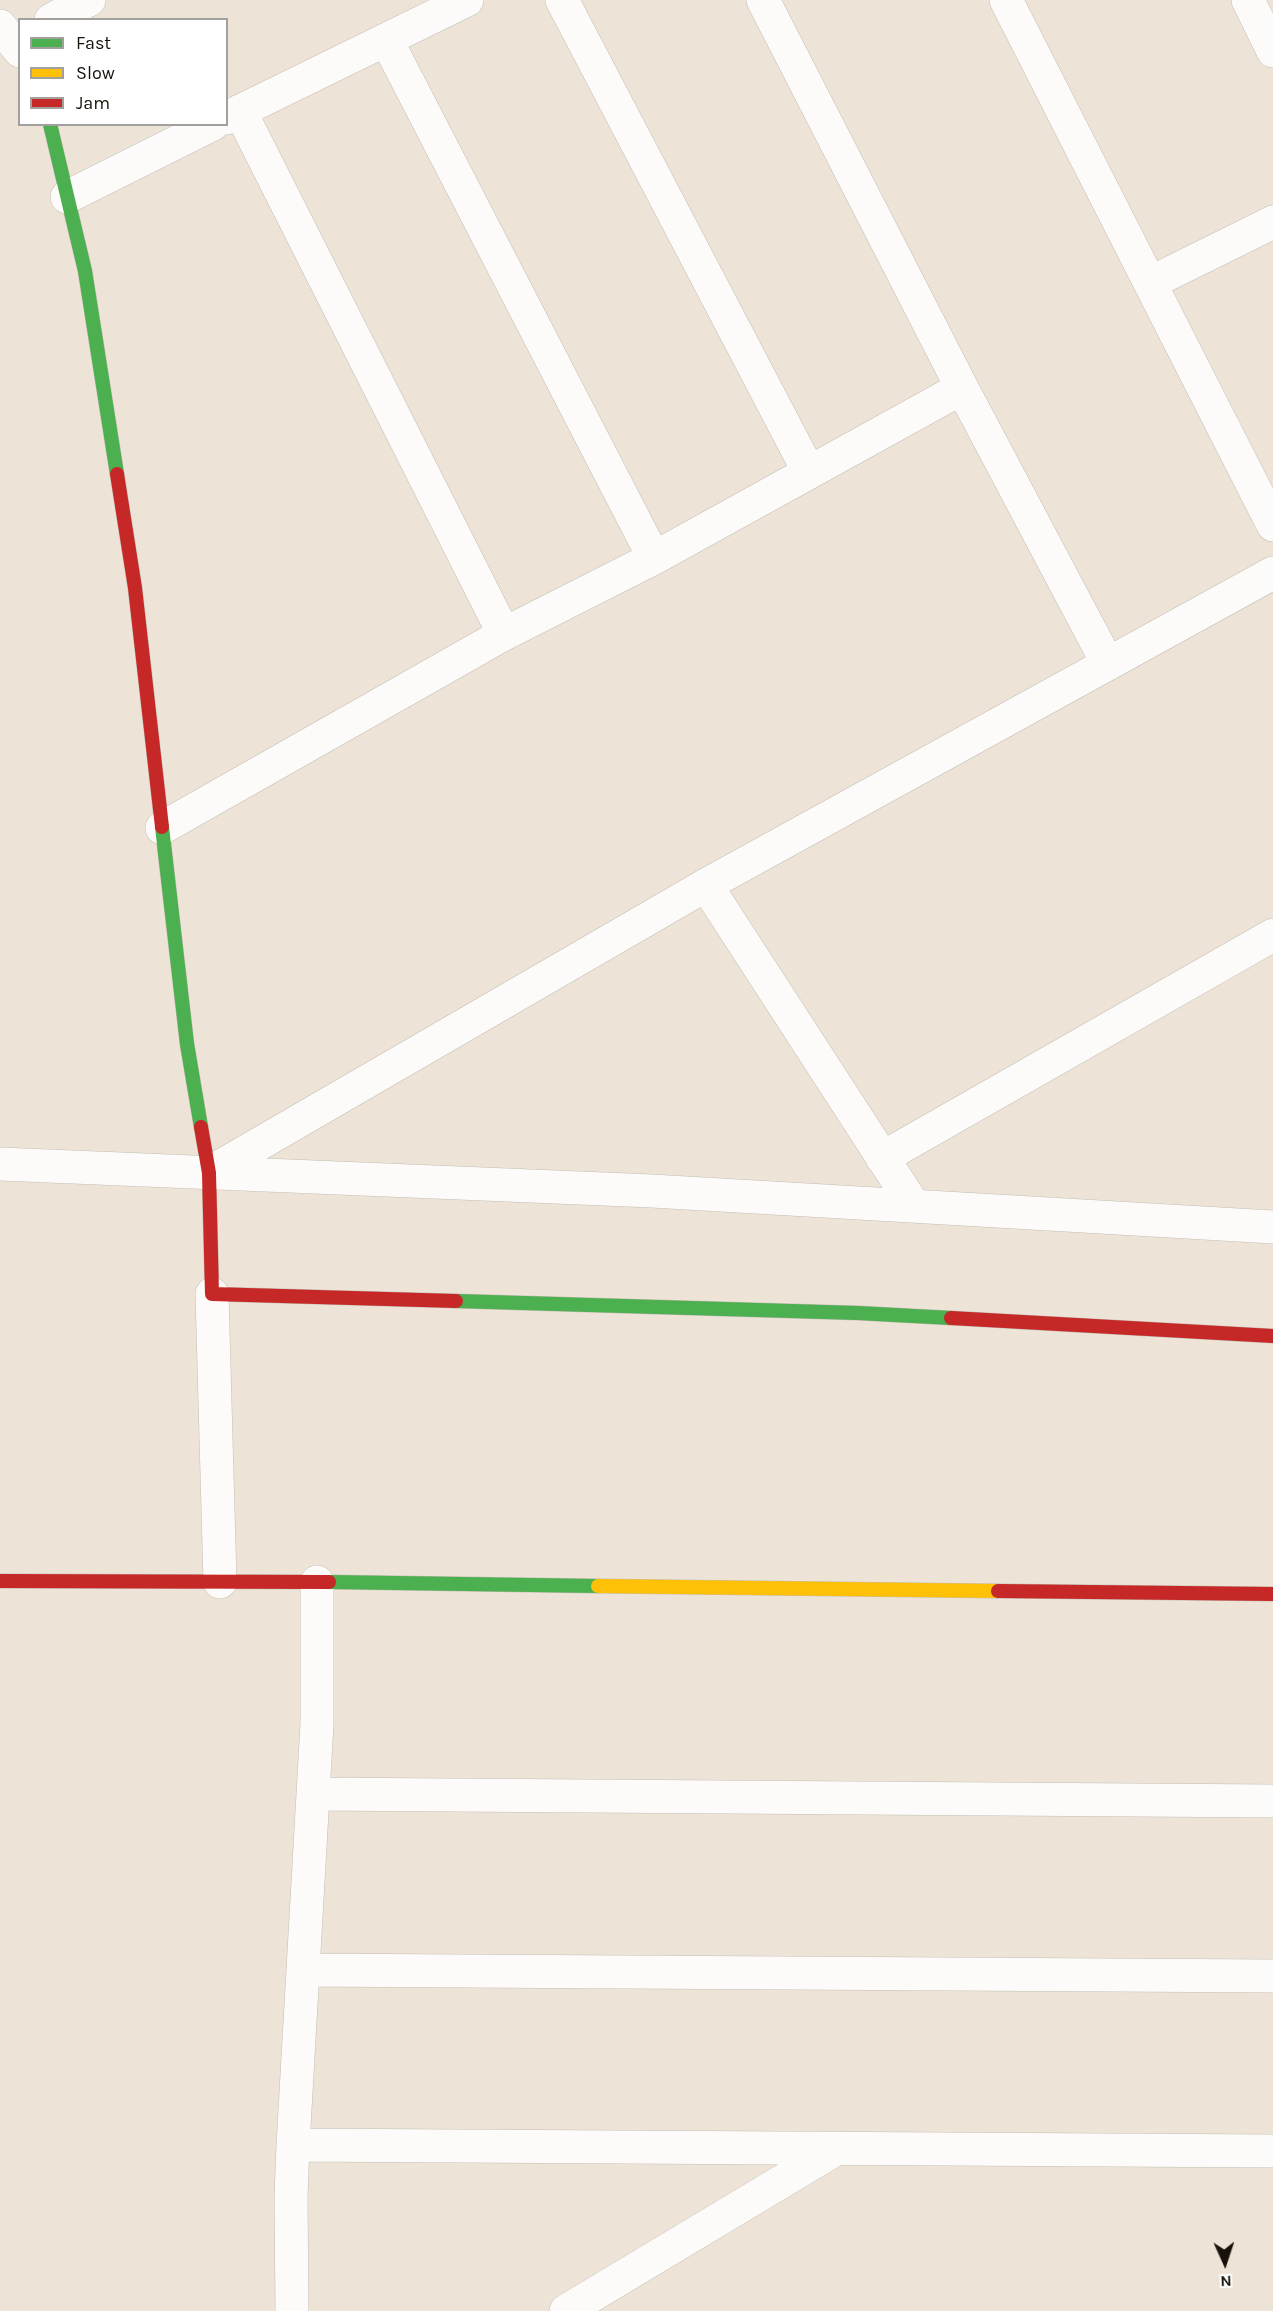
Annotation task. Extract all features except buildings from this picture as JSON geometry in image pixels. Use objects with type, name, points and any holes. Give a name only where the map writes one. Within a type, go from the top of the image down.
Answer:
[{"type":"street","points":[[55,18],[89,0]]},
{"type":"street","points":[[228,118],[467,0]]},
{"type":"street","points":[[562,0],[809,472]]},
{"type":"street","points":[[763,0],[962,388],[1108,664]]},
{"type":"street","points":[[1006,0],[1273,525]]},
{"type":"street","points":[[1248,0],[1273,51]]},
{"type":"street","points":[[387,41],[654,558]]},
{"type":"street","points":[[228,120],[504,634]]},
{"type":"street","points":[[50,126],[85,271],[135,588],[188,1044],[209,1173],[220,1582]]},
{"type":"street","points":[[67,196],[211,126]]},
{"type":"street","points":[[1150,283],[1273,222]]},
{"type":"street","points":[[162,828],[504,634],[654,558],[962,388]]},
{"type":"street","points":[[209,1173],[706,885],[1273,573]]},
{"type":"street","points":[[706,885],[914,1206]]},
{"type":"street","points":[[882,1158],[1273,934]]},
{"type":"street","points":[[0,1164],[640,1191],[1273,1227]]},
{"type":"street","points":[[212,1294],[858,1313],[1273,1336]]},
{"type":"street","points":[[0,1581],[317,1582],[1273,1594]]},
{"type":"street","points":[[292,2311],[291,2197],[317,1724],[317,1582]]},
{"type":"street","points":[[314,1794],[1273,1801]]},
{"type":"street","points":[[303,1970],[1273,1976]]},
{"type":"street","points":[[293,2145],[1273,2151]]},
{"type":"street","points":[[566,2311],[836,2148]]},
{"type":"traffic: fast","points":[[50,126],[85,271],[117,474]]},
{"type":"traffic: fast","points":[[162,827],[187,1044],[201,1127]]},
{"type":"traffic: fast","points":[[456,1301],[858,1313],[951,1318]]},
{"type":"traffic: fast","points":[[329,1582],[598,1586]]},
{"type":"traffic: slow","points":[[598,1586],[998,1591]]},
{"type":"traffic: jam","points":[[117,474],[135,588],[162,827]]},
{"type":"traffic: jam","points":[[201,1127],[209,1173],[212,1294],[456,1301]]},
{"type":"traffic: jam","points":[[951,1318],[1273,1336]]},
{"type":"traffic: jam","points":[[0,1581],[329,1582]]},
{"type":"traffic: jam","points":[[998,1591],[1273,1594]]}]
